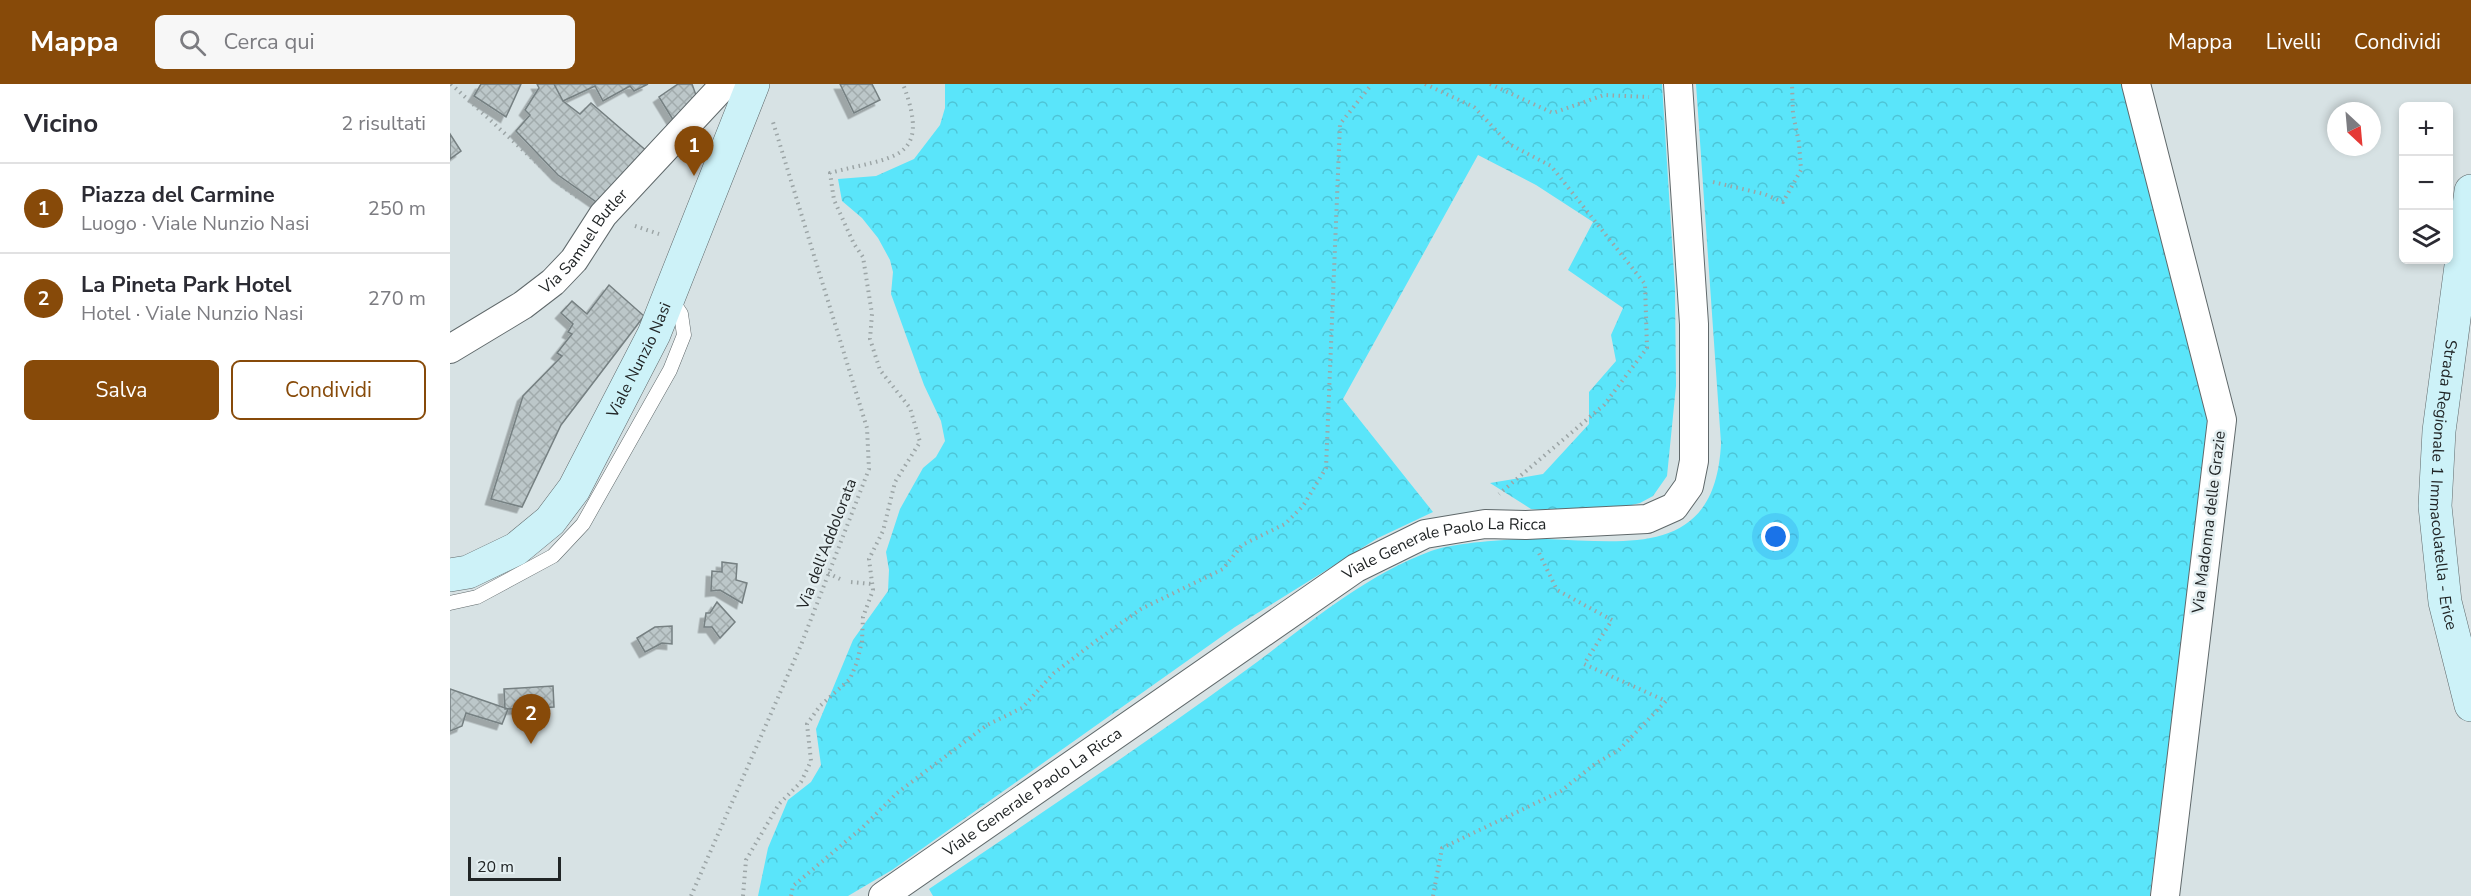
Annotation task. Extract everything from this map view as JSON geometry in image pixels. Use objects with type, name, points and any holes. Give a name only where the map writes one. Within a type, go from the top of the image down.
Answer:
[{"type":"street","name":"Via Madonna delle Grazie","points":[[2136,84],[2222,420],[2164,896]]},
{"type":"street","name":"Viale Generale Paolo La Ricca","points":[[883,896],[1356,568],[1425,534],[1485,524],[1526,525],[1647,519],[1674,507],[1689,486],[1694,461],[1694,324],[1679,91]]},
{"type":"street","name":"Via Samuel Butler","points":[[450,349],[523,304],[553,282],[574,260],[603,215],[700,112],[746,95]]},
{"type":"street","name":"Viale Nunzio Nasi","points":[[450,575],[468,572],[516,549],[550,521],[574,489],[654,334],[746,95]]},
{"type":"street","name":"Strada Regionale 1 Immacolatella - Erice","points":[[2471,191],[2439,431],[2435,506],[2445,602],[2471,705]]},
{"type":"lane","points":[[450,603],[477,597],[553,556],[583,524],[670,370],[684,335],[681,314],[669,297]]},
{"type":"path","points":[[451,84],[562,187],[603,215],[690,245]]},
{"type":"path","points":[[743,896],[746,860],[779,804],[801,782],[811,761],[807,724],[820,706],[850,679],[857,662],[862,641],[863,617],[873,590],[869,559],[883,531],[895,482],[920,442],[910,408],[880,370],[870,339],[872,314],[863,257],[854,244],[834,200],[830,173],[894,157],[907,148],[913,137],[913,112],[903,84]]},
{"type":"path","points":[[791,896],[793,886],[862,827],[897,793],[987,725],[1022,708],[1054,674],[1096,641],[1141,609],[1223,569],[1242,545],[1286,524],[1304,506],[1326,468],[1340,124],[1372,84]]},
{"type":"path","points":[[1425,84],[1474,107],[1509,144],[1551,166],[1645,284],[1647,348],[1605,405],[1492,501],[1485,524]]},
{"type":"path","points":[[1490,84],[1553,113],[1604,95],[1679,91]]},
{"type":"path","points":[[1684,177],[1726,184],[1764,194],[1783,202],[1801,170],[1799,143],[1793,114],[1792,84]]},
{"type":"path","name":"Via dell'Addolorata","points":[[691,896],[801,645],[869,469],[867,428],[746,95]]},
{"type":"path","points":[[1433,896],[1442,848],[1561,791],[1594,764],[1619,750],[1666,701],[1584,664],[1612,620],[1557,591],[1526,525]]},
{"type":"path","points":[[828,573],[840,579]]},
{"type":"path","points":[[851,582],[872,584]]},
{"type":"green space","points":[[945,84],[1662,84],[1675,289],[1676,386],[1667,476],[1653,496],[1640,503],[1623,507],[1561,512],[1531,509],[1490,483],[1543,474],[1589,424],[1589,392],[1616,361],[1611,335],[1623,308],[1568,270],[1593,222],[1536,185],[1478,155],[1343,399],[1433,512],[1378,538],[1235,627],[892,870],[848,896],[758,896],[768,848],[788,800],[811,782],[821,765],[816,729],[853,640],[888,591],[889,570],[886,552],[900,509],[923,468],[936,457],[945,441],[941,421],[924,385],[891,294],[893,272],[890,260],[878,238],[862,218],[842,201],[838,179],[876,176],[914,159],[940,125],[945,108]]},
{"type":"green space","points":[[1696,84],[2126,84],[2208,424],[2150,896],[933,896],[929,889],[1164,728],[1332,606],[1405,562],[1442,548],[1487,541],[1637,540],[1663,535],[1686,524],[1703,507],[1715,480],[1721,443]]},
{"type":"building","points":[[481,84],[521,84],[506,117],[474,96]]},
{"type":"building","points":[[537,84],[554,84],[563,101],[580,114],[591,103],[649,153],[602,206],[558,175],[516,131],[530,115],[525,110],[539,88]]},
{"type":"building","points":[[554,84],[648,84],[634,91],[630,86],[603,101],[595,86],[563,101]]},
{"type":"building","points":[[678,84],[692,84],[697,98],[675,123],[659,97]]},
{"type":"building","points":[[840,84],[872,84],[880,100],[854,113]]},
{"type":"building","points":[[450,134],[461,151],[450,159]]},
{"type":"building","points":[[609,285],[644,316],[561,425],[522,507],[491,499],[523,396],[562,356],[557,353],[572,334],[568,332],[573,324],[561,313],[572,301],[587,314]]},
{"type":"building","points":[[722,562],[737,564],[736,580],[747,583],[742,603],[720,590],[711,591],[712,571],[722,572]]},
{"type":"building","points":[[717,602],[735,622],[720,638],[712,627],[704,627],[706,613],[710,613]]},
{"type":"building","points":[[672,626],[672,644],[662,643],[645,652],[637,638],[655,627]]},
{"type":"building","points":[[553,686],[554,707],[505,709],[504,689]]},
{"type":"building","points":[[450,689],[508,709],[502,724],[466,713],[462,726],[450,731]]},
{"type":"place","name":"Piazza del Carmine","points":[[694,176]]},
{"type":"place","name":"La Pineta Park Hotel","points":[[531,744]]}]
